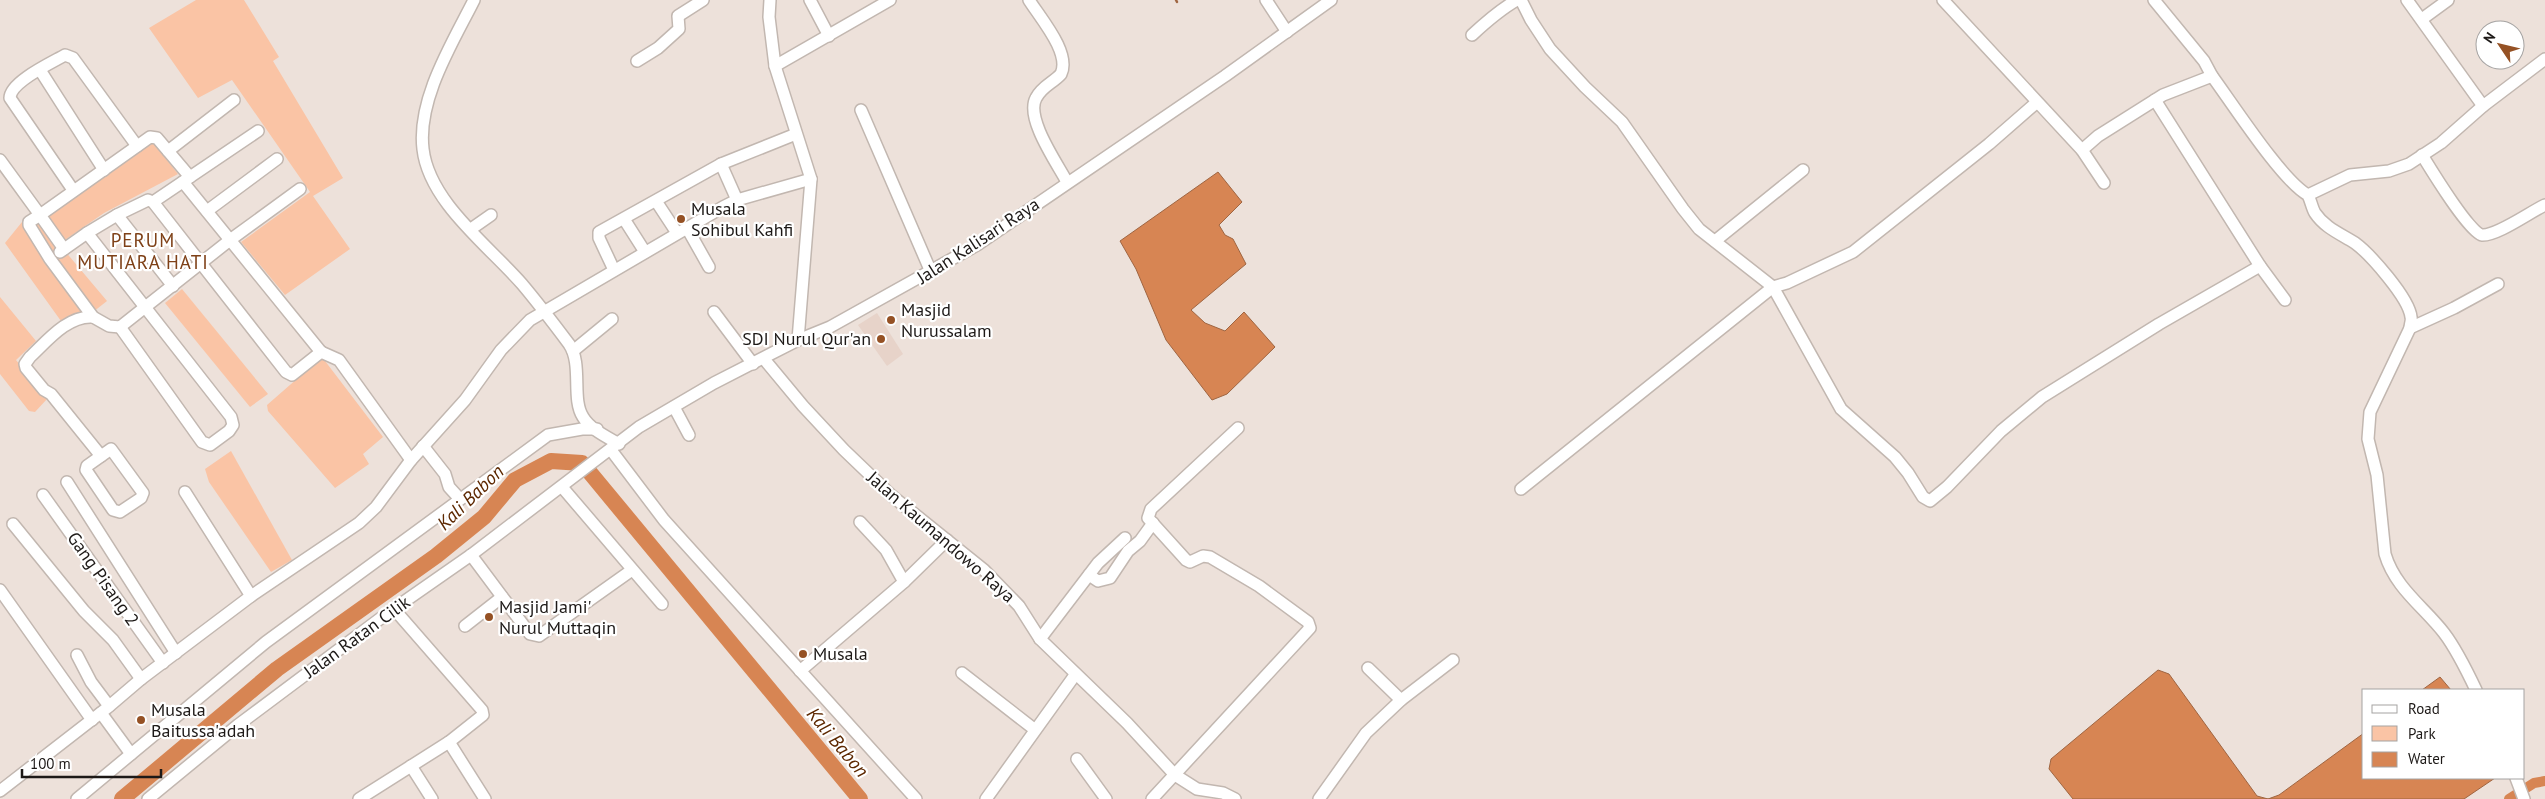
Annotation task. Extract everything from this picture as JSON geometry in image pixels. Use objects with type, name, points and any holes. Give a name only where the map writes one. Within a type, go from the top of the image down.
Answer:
[{"type":"street","points":[[474,0],[435,82],[426,112],[423,143],[425,158],[438,190],[471,230],[521,283],[573,351],[580,412],[583,418],[597,429],[664,520],[916,799]]},
{"type":"street","points":[[636,62],[658,48],[679,29],[678,16],[703,0]]},
{"type":"street","points":[[770,0],[769,17],[775,66],[811,179],[798,340]]},
{"type":"street","points":[[810,0],[830,36]]},
{"type":"street","points":[[775,66],[890,0]]},
{"type":"street","points":[[1029,0],[1064,59],[1061,74],[1036,96],[1033,109],[1039,129],[1067,182]]},
{"type":"street","points":[[1266,0],[1287,32]]},
{"type":"street","name":"Jalan Kalisari Raya","points":[[566,484],[640,428],[674,407],[798,340],[830,327],[931,272],[997,232],[1067,182],[1225,76],[1331,0]]},
{"type":"street","points":[[1472,35],[1494,18],[1502,9],[1517,0]]},
{"type":"street","points":[[1521,0],[1531,20],[1550,49],[1585,88],[1622,122],[1682,209],[1699,229],[1773,287],[1841,409],[1895,457],[1923,497],[1930,501],[1947,487],[2001,431],[2036,401],[2160,324],[2260,266]]},
{"type":"street","points":[[1943,0],[2036,103],[2082,150],[2104,183]]},
{"type":"street","points":[[2154,0],[2204,61],[2212,76],[2276,162],[2301,191],[2308,195],[2316,213],[2330,228],[2361,249],[2399,292],[2411,317],[2410,328],[2370,412],[2367,427],[2377,475],[2385,554],[2388,566],[2399,583],[2445,634],[2475,689]]},
{"type":"street","points":[[2407,0],[2483,106]]},
{"type":"street","points":[[2422,19],[2448,0]]},
{"type":"street","points":[[73,190],[10,98],[14,88],[40,70],[64,55],[73,58],[137,146]]},
{"type":"street","points":[[2308,195],[2350,175],[2389,171],[2409,164],[2441,143],[2483,106],[2545,59]]},
{"type":"street","points":[[40,70],[104,170]]},
{"type":"street","points":[[2082,150],[2098,136],[2154,100],[2212,76]]},
{"type":"street","points":[[168,150],[234,100]]},
{"type":"street","points":[[2154,100],[2260,266],[2285,300]]},
{"type":"street","points":[[1521,489],[1773,287],[1787,283],[1853,252],[1989,144],[2036,103]]},
{"type":"street","points":[[861,110],[931,272]]},
{"type":"street","points":[[152,202],[258,131]]},
{"type":"street","points":[[614,270],[598,235],[599,232],[721,164],[796,134]]},
{"type":"street","points":[[93,317],[50,259],[29,222],[154,136],[168,150],[207,211],[321,352],[336,357],[411,460]]},
{"type":"street","points":[[2422,155],[2465,219],[2479,234],[2484,235],[2496,231],[2545,205]]},
{"type":"street","points":[[0,160],[64,249]]},
{"type":"street","points":[[207,211],[277,160]]},
{"type":"street","points":[[721,164],[737,200]]},
{"type":"street","points":[[1715,241],[1803,170]]},
{"type":"street","points":[[0,790],[101,713],[141,678],[251,596],[359,523],[376,507],[411,460],[465,400],[515,334],[530,320],[682,230],[737,200],[811,179]]},
{"type":"street","points":[[101,456],[51,394],[44,390],[26,368],[25,364],[30,357],[71,322],[85,316],[93,317],[109,326],[120,327],[230,240],[300,189]]},
{"type":"street","points":[[50,259],[117,215],[145,200],[152,202],[289,374],[295,373],[321,352]]},
{"type":"street","points":[[656,201],[682,230],[708,266]]},
{"type":"street","points":[[117,215],[172,286]]},
{"type":"street","points":[[471,230],[491,215]]},
{"type":"street","points":[[624,219],[645,252]]},
{"type":"street","points":[[87,233],[231,417],[233,425],[229,431],[210,444],[202,442],[120,327]]},
{"type":"street","points":[[2410,328],[2454,308],[2498,284]]},
{"type":"street","points":[[714,312],[753,364]]},
{"type":"street","points":[[573,351],[612,320]]},
{"type":"street","name":"Jalan Kaumandowo Raya","points":[[764,359],[803,406],[844,450],[892,496],[984,570],[1019,606],[1040,639],[1075,675],[1127,723],[1175,775],[1197,789],[1223,794],[1235,799]]},
{"type":"street","points":[[674,407],[689,435]]},
{"type":"street","points":[[1152,799],[1310,628],[1308,622],[1259,586],[1210,557],[1203,556],[1190,562],[1186,560],[1148,516],[1151,509],[1238,428]]},
{"type":"street","points":[[76,799],[266,642],[459,498],[548,435],[582,429],[597,429]]},
{"type":"street","points":[[423,446],[445,474],[449,487],[459,498]]},
{"type":"street","points":[[111,449],[114,450],[142,490],[141,498],[120,512],[114,510],[86,470],[87,466],[101,456],[111,449]]},
{"type":"street","points":[[67,482],[176,653]]},
{"type":"street","points":[[566,484],[632,570],[662,604]]},
{"type":"street","name":"Jalan Ratan Cilik","points":[[148,799],[238,725],[566,484]]},
{"type":"street","points":[[185,492],[251,596]]},
{"type":"street","name":"Gang Pisang 2","points":[[43,495],[163,663]]},
{"type":"street","points":[[860,522],[886,550],[904,582]]},
{"type":"street","points":[[1088,575],[1098,581],[1110,578],[1128,551],[1140,541],[1153,523]]},
{"type":"street","points":[[13,524],[84,611],[112,640],[141,678]]},
{"type":"street","points":[[1040,639],[1088,575],[1125,538]]},
{"type":"street","points":[[800,671],[904,582],[947,540]]},
{"type":"street","points":[[471,555],[530,634],[539,636],[632,570]]},
{"type":"street","points":[[0,590],[101,713],[131,754]]},
{"type":"street","points":[[465,626],[502,597]]},
{"type":"street","points":[[359,799],[378,794],[412,766],[482,718],[482,710],[394,609]]},
{"type":"street","points":[[77,655],[91,682],[101,713]]},
{"type":"street","points":[[1319,799],[1366,733],[1401,700],[1453,660]]},
{"type":"street","points":[[1368,668],[1401,700]]},
{"type":"street","points":[[962,673],[1034,729]]},
{"type":"street","points":[[986,799],[1034,729],[1075,675]]},
{"type":"street","points":[[449,742],[485,799]]},
{"type":"street","points":[[1078,759],[1106,799]]},
{"type":"street","points":[[412,766],[432,799]]},
{"type":"street","points":[[2516,779],[2524,799]]},
{"type":"shaded area","name":"SDI Nurul Qur'an","points":[[877,313],[903,354],[887,366],[858,325]]},
{"type":"green space","points":[[196,0],[244,0],[279,57],[273,61],[343,178],[313,196],[350,249],[285,295],[241,242],[310,192],[232,80],[198,98],[149,28]]},
{"type":"green space","points":[[152,141],[178,174],[104,213],[59,244],[107,301],[93,312],[61,321],[5,243],[22,222],[40,216]]},
{"type":"green space","points":[[182,289],[268,394],[250,407],[165,303]]},
{"type":"green space","points":[[0,297],[36,341],[16,360],[47,399],[35,412],[29,411],[0,374]]},
{"type":"green space","points":[[322,357],[383,437],[363,454],[369,464],[335,488],[268,411],[267,405]]},
{"type":"green space","points":[[231,451],[292,560],[271,572],[209,482],[205,469]]},
{"type":"water","points":[[1218,172],[1242,202],[1219,225],[1225,235],[1233,239],[1246,264],[1191,310],[1205,323],[1225,331],[1244,312],[1275,347],[1227,394],[1212,400],[1166,340],[1136,269],[1120,241]]},
{"type":"water","points":[[2158,670],[2169,674],[2257,796],[2268,799],[2073,799],[2049,769],[2051,759]]},
{"type":"water","points":[[2440,677],[2450,689],[2423,689]]},
{"type":"water","points":[[2362,734],[2362,779],[2494,779],[2464,799],[2268,799],[2279,795]]},
{"type":"waterway","name":"Kali Babon","points":[[122,799],[277,669],[436,556],[484,517],[515,480],[551,461],[582,463],[860,799]]},
{"type":"waterway","points":[[2509,799],[2534,783],[2545,781]]},
{"type":"place","name":"Musala Sohibul Kahfi","points":[[681,219]]},
{"type":"place","name":"Masjid Nurussalam","points":[[891,320]]},
{"type":"place","name":"SDI Nurul Qur'an","points":[[881,339]]},
{"type":"place","name":"Masjid Jami' Nurul Muttaqin","points":[[489,617]]},
{"type":"place","name":"Musala","points":[[803,654]]},
{"type":"place","name":"Musala Baitussa'adah","points":[[141,720]]},
{"type":"district","name":"PERUM MUTIARA HATI","points":[[143,251]]}]
